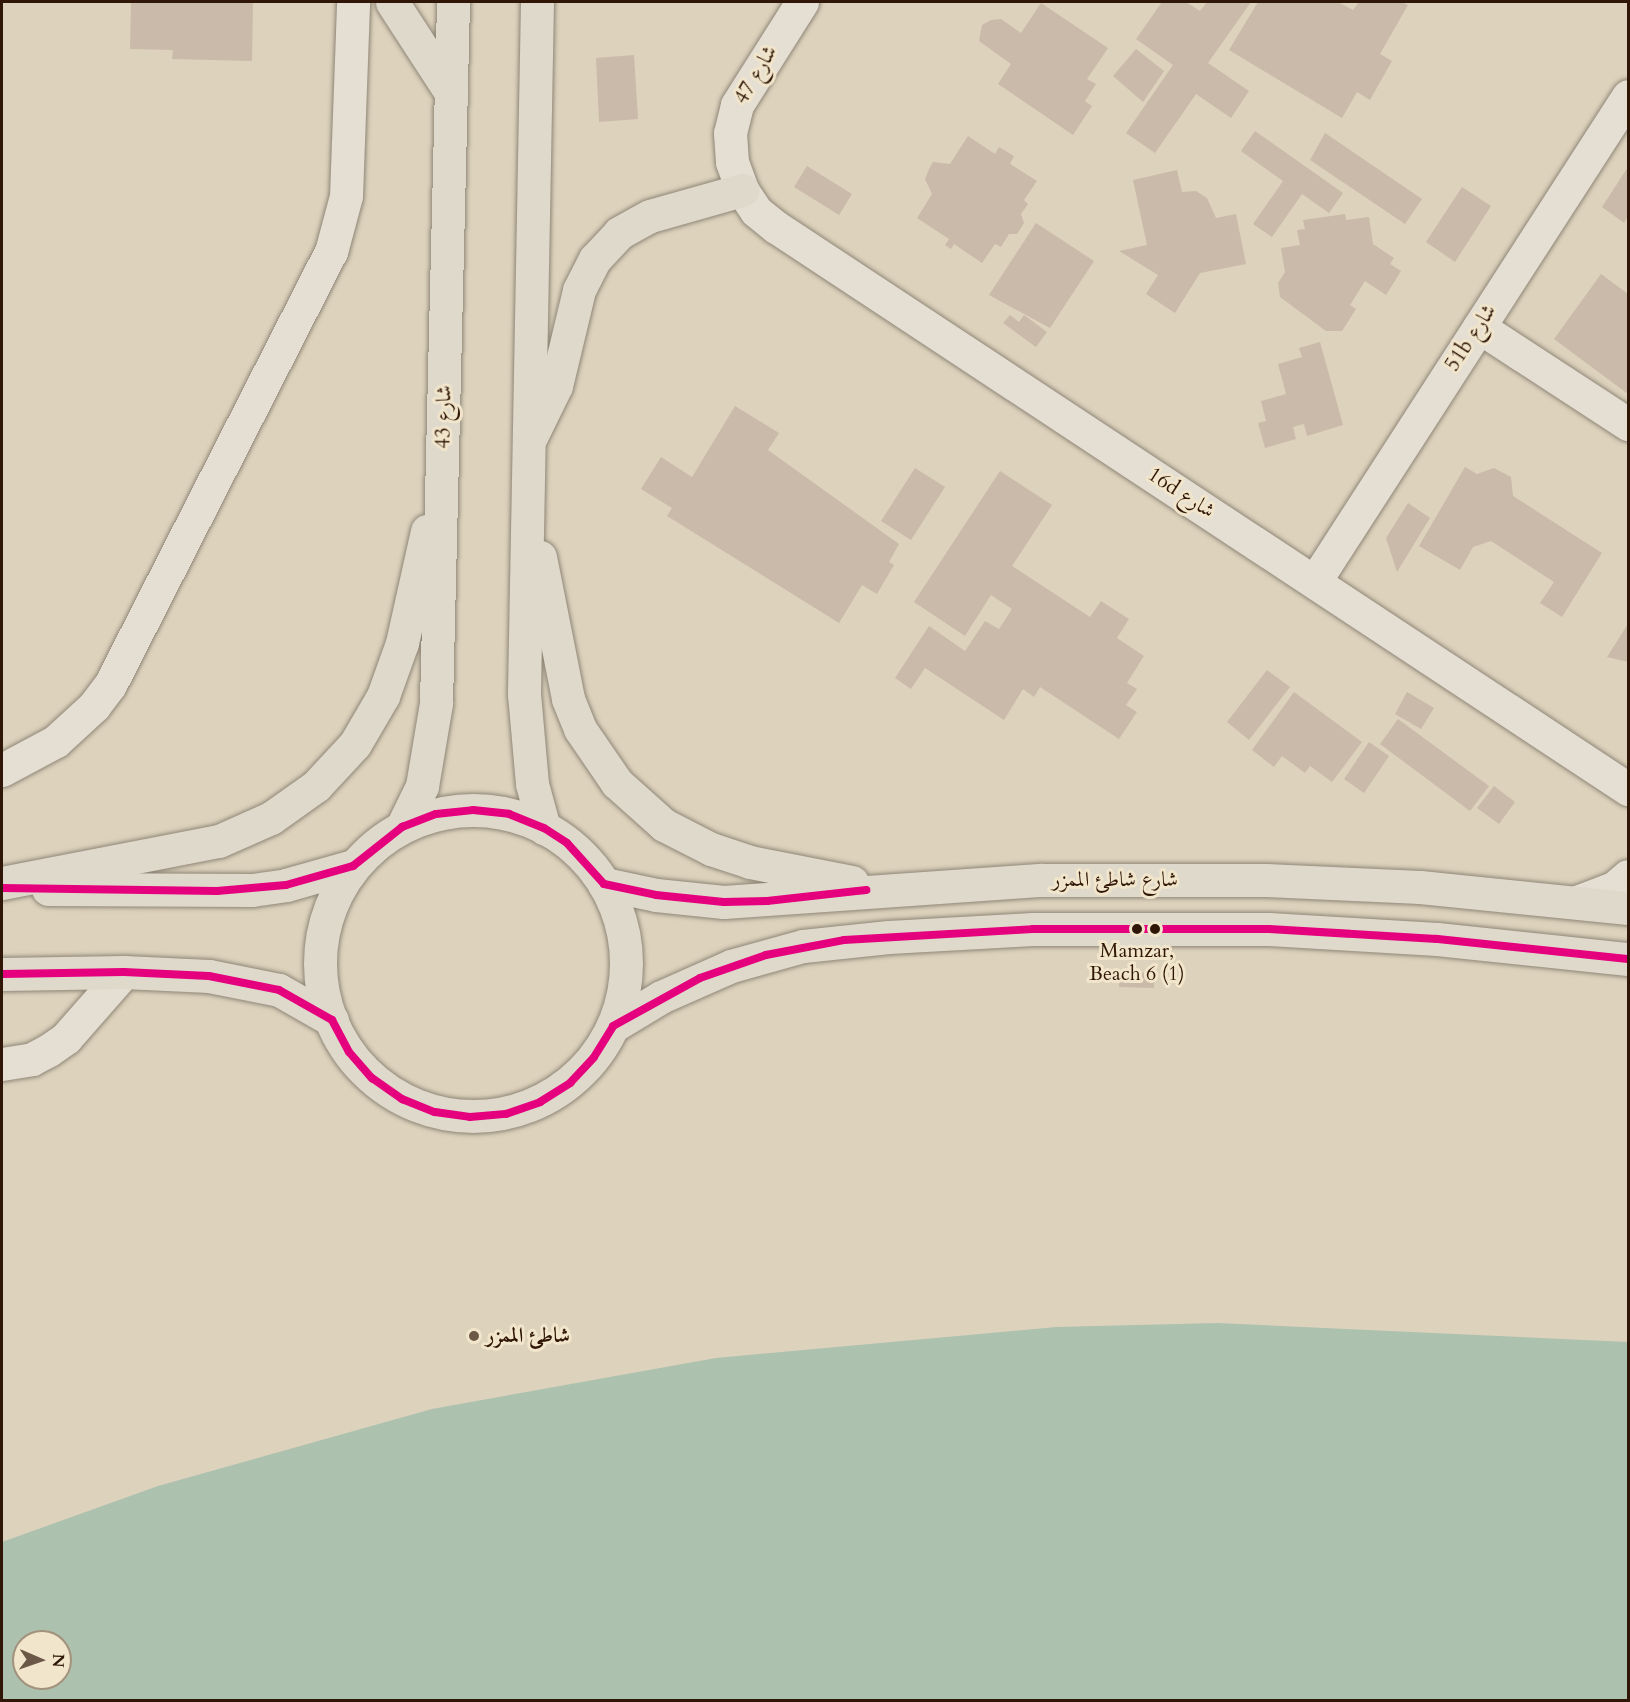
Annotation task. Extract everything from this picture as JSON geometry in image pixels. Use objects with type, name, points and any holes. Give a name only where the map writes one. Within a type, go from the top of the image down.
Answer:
[{"type":"main road","points":[[392,2],[451,93]]},
{"type":"main road","name":"شارع 43","points":[[402,827],[422,786],[432,743],[438,656],[453,2]]},
{"type":"main road","points":[[537,2],[524,694],[532,784],[544,828]]},
{"type":"main road","points":[[527,444],[545,415],[556,386],[579,290],[595,259],[619,233],[650,216],[742,190]]},
{"type":"main road","points":[[2,883],[219,841],[271,818],[316,786],[355,744],[383,696],[402,643],[443,459]]},
{"type":"main road","points":[[527,480],[568,699],[580,729],[617,783],[664,825],[711,849],[750,862],[883,888]]},
{"type":"main road","points":[[473,810],[509,814],[544,828],[574,849],[604,884],[618,916],[625,950],[624,984],[613,1026],[594,1057],[560,1089],[540,1102],[506,1114],[470,1117],[435,1112],[402,1099],[372,1078],[349,1052],[332,1020],[320,964],[324,929],[335,896],[353,866],[376,844],[402,827],[436,814],[473,810]]},
{"type":"main road","points":[[2,888],[252,890],[286,885],[353,866]]},
{"type":"main road","name":"شارع شاطئ الممزر","points":[[604,884],[656,895],[724,902],[883,888],[1042,880],[1266,880],[1420,887],[1629,908]]},
{"type":"main road","points":[[613,1026],[700,978],[749,960],[803,946],[889,937],[1033,929],[1269,929],[1437,939],[1629,959]]},
{"type":"main road","points":[[2,974],[124,972],[246,981],[303,1000],[332,1020]]},
{"type":"street","points":[[2,770],[56,741],[94,706],[110,685],[331,252],[346,196],[353,2]]},
{"type":"street","name":"شارع 47","points":[[742,190],[732,162],[730,133],[737,105],[802,2]]},
{"type":"street","name":"51b شارع","points":[[1314,581],[1629,96]]},
{"type":"street","name":"16d شارع","points":[[742,190],[756,210],[776,228],[1629,789]]},
{"type":"street","points":[[1479,327],[1629,424]]},
{"type":"street","points":[[1577,902],[1614,888],[1629,876]]},
{"type":"street","points":[[2,1064],[32,1059],[57,1044],[124,972]]},
{"type":"shaded area","points":[[1218,1323],[1628,1342],[1628,1700],[2,1700],[2,1542],[158,1486],[432,1409],[716,1358],[1056,1327]]},
{"type":"building","points":[[131,2],[253,2],[252,61],[172,59],[173,50],[130,49]]},
{"type":"building","points":[[1162,2],[1186,2],[1200,11],[1207,2],[1251,2],[1208,63],[1249,91],[1231,118],[1196,94],[1155,153],[1126,133],[1173,65],[1136,39]]},
{"type":"building","points":[[1258,2],[1338,2],[1353,10],[1359,2],[1402,2],[1408,5],[1380,54],[1392,61],[1370,100],[1357,92],[1342,118],[1229,50]]},
{"type":"building","points":[[1041,3],[1108,48],[1087,79],[1096,84],[1085,101],[1092,106],[1073,135],[998,84],[1011,64],[979,41],[982,25],[991,20],[1001,19],[1021,33]]},
{"type":"building","points":[[1136,49],[1164,71],[1143,102],[1113,76]]},
{"type":"building","points":[[634,55],[638,119],[599,122],[596,58]]},
{"type":"building","points":[[1255,131],[1343,193],[1329,213],[1302,194],[1272,237],[1253,224],[1283,181],[1241,151]]},
{"type":"building","points":[[1325,133],[1422,199],[1405,224],[1310,160]]},
{"type":"building","points":[[968,136],[995,154],[999,147],[1014,156],[1010,164],[1037,181],[1024,200],[1028,204],[1021,214],[1024,223],[1017,234],[1009,234],[1001,247],[995,244],[982,263],[954,244],[951,249],[945,245],[949,239],[917,218],[932,194],[925,179],[933,162],[950,164]]},
{"type":"building","points":[[807,166],[852,194],[839,215],[794,187]]},
{"type":"building","points":[[1628,167],[1628,216],[1624,223],[1602,207]]},
{"type":"building","points":[[1177,170],[1182,192],[1196,191],[1207,198],[1216,218],[1236,214],[1246,264],[1200,273],[1175,313],[1146,294],[1158,275],[1119,251],[1147,245],[1133,180]]},
{"type":"building","points":[[1462,187],[1491,206],[1455,262],[1426,242]]},
{"type":"building","points":[[1345,214],[1346,220],[1369,217],[1373,244],[1394,258],[1390,264],[1401,271],[1386,295],[1365,281],[1350,305],[1356,309],[1342,331],[1326,331],[1280,297],[1278,283],[1285,272],[1281,248],[1300,245],[1297,230],[1305,229],[1303,220]]},
{"type":"building","points":[[1036,223],[1094,261],[1050,328],[989,295]]},
{"type":"building","points":[[1601,274],[1628,294],[1628,394],[1554,339]]},
{"type":"building","points":[[1010,315],[1019,322],[1024,315],[1047,332],[1036,347],[1003,323]]},
{"type":"building","points":[[1320,342],[1343,425],[1307,436],[1304,424],[1293,427],[1296,439],[1265,448],[1258,423],[1266,421],[1261,401],[1286,394],[1278,364],[1302,357],[1299,348]]},
{"type":"building","points":[[735,406],[779,433],[768,450],[899,544],[889,562],[894,565],[877,594],[862,585],[839,623],[667,516],[672,508],[641,489],[661,457],[692,477]]},
{"type":"building","points":[[1465,467],[1477,474],[1494,468],[1511,477],[1513,496],[1602,553],[1562,617],[1540,603],[1554,582],[1491,541],[1473,547],[1460,570],[1419,546]]},
{"type":"building","points":[[915,468],[945,487],[911,540],[881,521]]},
{"type":"building","points":[[1000,471],[1052,505],[1012,566],[1090,617],[1101,601],[1129,619],[1117,638],[1144,656],[1127,683],[1137,689],[1126,705],[1137,712],[1119,739],[1040,687],[1034,697],[1023,689],[1004,720],[925,668],[911,689],[895,678],[929,626],[965,651],[985,621],[999,629],[1012,609],[991,595],[965,636],[914,602]]},
{"type":"building","points":[[1408,503],[1430,518],[1397,572],[1386,538]]},
{"type":"building","points":[[1628,624],[1628,662],[1607,657]]},
{"type":"building","points":[[1267,670],[1290,687],[1249,740],[1227,722]]},
{"type":"building","points":[[1294,692],[1362,742],[1332,782],[1310,766],[1305,773],[1282,756],[1274,767],[1252,750]]},
{"type":"building","points":[[1407,692],[1434,708],[1421,729],[1395,714]]},
{"type":"building","points":[[1398,719],[1489,786],[1470,811],[1380,744]]},
{"type":"building","points":[[1369,742],[1389,756],[1364,793],[1344,779]]},
{"type":"building","points":[[1494,786],[1515,802],[1499,824],[1477,808]]},
{"type":"building","points":[[1120,972],[1155,973],[1154,988],[1119,987]]},
{"type":"transit line","points":[[2,888],[217,891],[286,885],[353,866],[402,827],[436,814],[473,810],[509,814],[544,828],[567,843],[604,884],[656,895],[724,902],[767,901],[866,890]]},
{"type":"transit line","points":[[2,974],[124,972],[209,976],[279,990],[332,1020],[349,1052],[372,1078],[402,1099],[435,1112],[470,1117],[506,1114],[540,1102],[570,1083],[594,1057],[613,1026],[700,978],[766,955],[844,940],[1033,929],[1269,929],[1437,939],[1628,959]]},
{"type":"place","name":"Mamzar, Beach 6 (1)","points":[[1137,929]]},
{"type":"place","name":"شاطئ الممزر","points":[[474,1336]]}]
